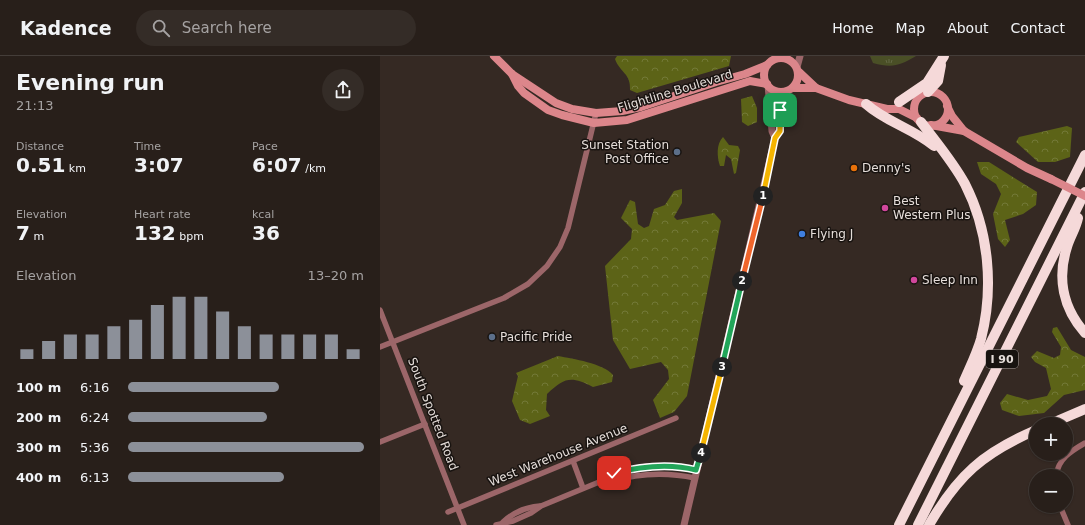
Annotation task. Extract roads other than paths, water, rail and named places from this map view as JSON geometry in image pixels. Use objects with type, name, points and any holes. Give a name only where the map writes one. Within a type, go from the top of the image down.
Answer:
[{"type":"highway","points":[[923,95],[938,81],[944,56]]},
{"type":"highway","points":[[899,102],[927,83],[944,56]]},
{"type":"highway","points":[[871,105],[877,114],[924,137],[946,156]]},
{"type":"highway","points":[[919,120],[964,183],[977,213],[983,235],[988,278],[988,297],[981,339],[963,383],[957,408]]},
{"type":"highway","name":"I 90","points":[[898,525],[1085,155]]},
{"type":"highway","name":"I 90","points":[[918,525],[1085,192]]},
{"type":"highway","points":[[1082,199],[1078,219],[1064,259],[1062,286],[1071,314],[1085,333]]},
{"type":"highway","points":[[1066,417],[1085,409]]},
{"type":"highway","points":[[929,525],[948,495],[968,471],[999,447],[1029,433]]},
{"type":"main road","name":"Flightline Boulevard","points":[[494,56],[512,74],[556,103],[572,109],[596,113],[622,111],[641,106],[745,74],[767,65]]},
{"type":"main road","points":[[816,88],[788,58],[779,57],[767,65],[764,76],[767,85],[777,91],[816,88],[871,105],[899,109],[931,125],[964,131],[1027,168],[1051,179],[1082,199]]},
{"type":"main road","points":[[790,89],[796,83],[798,69]]},
{"type":"main road","name":"Flightline Boulevard","points":[[512,74],[518,86],[524,93],[548,110],[594,123],[627,120],[750,81],[767,85]]},
{"type":"main road","points":[[871,105],[899,102],[923,95],[938,94],[946,101],[952,116],[964,131]]},
{"type":"main road","points":[[919,120],[914,107],[923,95]]},
{"type":"main road","points":[[931,125],[942,121],[945,117],[947,106]]},
{"type":"street","points":[[798,69],[800,56]]},
{"type":"street","points":[[767,85],[772,132],[775,138]]},
{"type":"street","points":[[684,525],[775,138],[780,131],[780,110],[790,89]]},
{"type":"street","points":[[380,347],[504,298],[528,284],[547,266],[560,247],[568,228],[596,113]]},
{"type":"street","name":"South Spotted Road","points":[[380,310],[464,525]]},
{"type":"street","name":"West Warehouse Avenue","points":[[448,512],[676,418]]},
{"type":"street","points":[[380,442],[425,424]]},
{"type":"street","points":[[1057,469],[1067,454],[1085,443]]},
{"type":"street","points":[[573,461],[583,488]]},
{"type":"street","points":[[496,525],[503,522],[513,521],[531,513],[540,506],[604,480],[614,473],[646,466],[670,466],[696,470]]},
{"type":"street","points":[[604,480],[615,480],[655,474],[695,478]]},
{"type":"street","points":[[1063,513],[1068,525]]},
{"type":"place","name":"Sunset Station Post Office","points":[[677,152]]},
{"type":"place","name":"Denny's","points":[[854,168]]},
{"type":"place","name":"Best Western Plus","points":[[885,208]]},
{"type":"place","name":"Flying J","points":[[802,234]]},
{"type":"place","name":"Sleep Inn","points":[[914,280]]},
{"type":"place","name":"Pacific Pride","points":[[492,337]]}]
